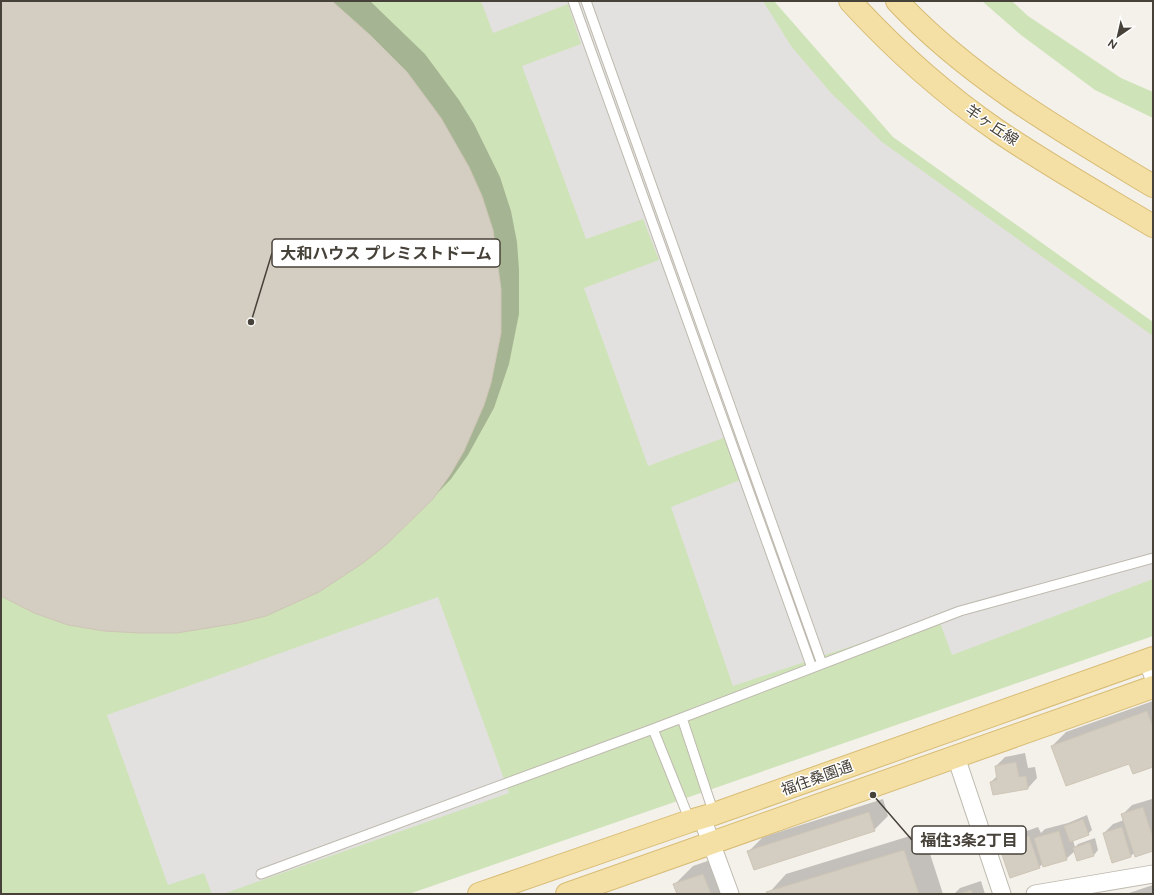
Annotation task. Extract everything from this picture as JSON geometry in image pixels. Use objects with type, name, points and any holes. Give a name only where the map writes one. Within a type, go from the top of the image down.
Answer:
[{"type":"main road","name":"羊ヶ丘線","points":[[850,1],[870,23],[917,67],[998,131],[1153,226]]},
{"type":"main road","points":[[897,1],[962,60],[1008,94],[1043,118],[1153,186]]},
{"type":"main road","name":"福住桑園通","points":[[479,894],[1151,665]]},
{"type":"main road","name":"福住桑園通","points":[[567,894],[1153,687]]},
{"type":"street","points":[[956,756],[1002,894]]},
{"type":"street","points":[[702,817],[730,894]]},
{"type":"street","points":[[1035,894],[1153,874]]},
{"type":"lane","points":[[573,1],[812,668]]},
{"type":"lane","points":[[586,1],[822,664]]},
{"type":"lane","points":[[261,874],[653,729],[960,611],[1153,558]]},
{"type":"lane","points":[[682,718],[702,817]]},
{"type":"lane","points":[[653,729],[702,817]]},
{"type":"green space","points":[[1,1],[774,1],[893,137],[1153,322],[1153,636],[409,894],[1,894]]},
{"type":"green space","points":[[982,1],[1012,1],[1028,16],[1121,78],[1153,92],[1153,118],[1095,90],[1021,35]]},
{"type":"shaded area","points":[[481,1],[763,1],[791,46],[831,93],[882,142],[1153,336],[1153,579],[952,655],[938,617],[733,686],[671,507],[740,480],[726,437],[648,466],[584,288],[659,260],[643,219],[586,239],[522,66],[581,44],[568,4],[493,33]]},
{"type":"shaded area","points":[[438,597],[509,793],[223,894],[212,894],[204,873],[168,885],[107,715]]},
{"type":"building","points":[[1,1],[332,1],[370,35],[407,72],[441,118],[469,167],[482,196],[493,230],[501,289],[501,333],[491,383],[484,405],[464,451],[450,475],[433,499],[387,544],[363,563],[319,592],[266,616],[238,623],[177,633],[104,631],[68,625],[34,613],[1,596]]},
{"type":"building","points":[[1147,711],[1153,727],[1153,767],[1133,774],[1129,764],[1066,786],[1051,746]]},
{"type":"building","points":[[1016,762],[1019,777],[1026,776],[1028,789],[993,795],[990,782],[997,780],[995,766]]},
{"type":"building","points":[[1143,807],[1153,838],[1153,851],[1135,857],[1121,814]]},
{"type":"building","points":[[869,812],[875,831],[754,870],[747,851]]},
{"type":"building","points":[[1083,819],[1089,835],[1070,842],[1064,826]]},
{"type":"building","points":[[1122,827],[1131,857],[1112,863],[1103,833]]},
{"type":"building","points":[[1059,831],[1067,860],[1043,867],[1034,838]]},
{"type":"building","points":[[1029,836],[1040,868],[1010,878],[999,846]]},
{"type":"building","points":[[1090,842],[1094,856],[1077,861],[1073,848]]},
{"type":"building","points":[[904,850],[919,894],[767,894],[766,892]]},
{"type":"building","points":[[703,874],[711,894],[677,894],[673,884]]},
{"type":"building","points":[[971,890],[973,894],[959,894]]},
{"type":"place","name":"大和ハウス プレミストドーム","points":[[251,322]]},
{"type":"place","name":"福住3条2丁目","points":[[873,795]]}]
